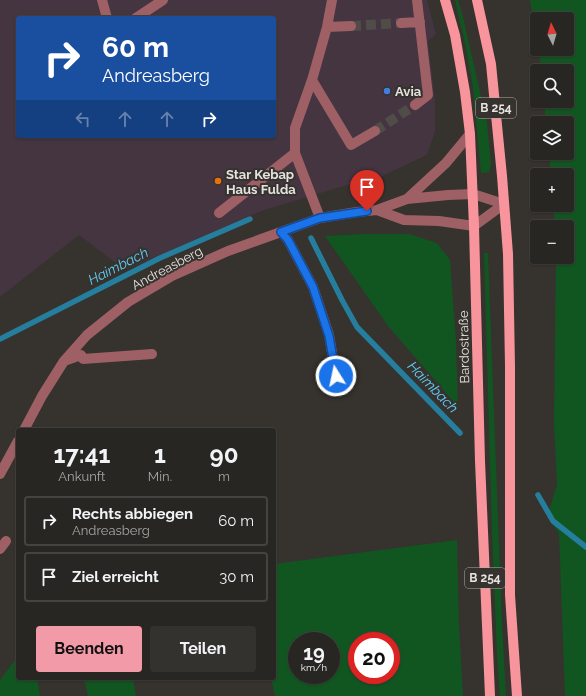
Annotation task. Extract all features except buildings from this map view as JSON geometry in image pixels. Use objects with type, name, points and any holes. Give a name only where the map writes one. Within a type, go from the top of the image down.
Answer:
[{"type":"main road","name":"Bardostraße","points":[[445,0],[454,35],[465,92],[470,134],[480,461],[490,696]]},
{"type":"main road","name":"B 254","points":[[477,0],[492,64],[508,254],[510,366],[510,595],[517,696]]},
{"type":"street","points":[[102,0],[106,16]]},
{"type":"street","points":[[139,16],[163,0]]},
{"type":"street","points":[[320,218],[295,154],[295,128],[312,80],[327,27],[332,0]]},
{"type":"street","points":[[415,105],[428,95],[417,0]]},
{"type":"street","points":[[401,23],[420,22]]},
{"type":"street","points":[[327,27],[351,26]]},
{"type":"street","points":[[312,80],[351,145],[375,131]]},
{"type":"street","name":"Andreasberg","points":[[407,199],[446,163],[470,134]]},
{"type":"street","points":[[219,213],[295,154]]},
{"type":"street","name":"Andreasberg","points":[[25,428],[42,396],[64,361],[87,336],[128,302],[172,276],[228,251],[320,218],[377,210],[407,199],[448,194],[473,194],[504,204]]},
{"type":"street","points":[[474,226],[504,204]]},
{"type":"street","name":"Andreasberg","points":[[377,210],[404,220],[439,221],[474,226]]},
{"type":"street","points":[[281,232],[288,240],[313,287],[329,336],[336,376]]},
{"type":"street","points":[[64,361],[81,355],[83,359],[152,354]]},
{"type":"street","points":[[1,469],[16,443]]},
{"type":"shaded area","points":[[0,0],[427,0],[436,34],[428,41],[435,100],[435,131],[427,155],[380,177],[264,210],[125,270],[79,235],[0,297]]},
{"type":"green space","points":[[455,0],[458,0],[463,17],[487,123],[491,164],[489,172],[481,173],[473,87]]},
{"type":"green space","points":[[530,0],[586,0],[586,696],[565,696],[559,533],[547,517],[557,485],[554,422],[556,264],[574,264],[574,220],[554,220],[554,212],[574,212],[574,168],[550,168],[550,160],[574,160],[574,116],[545,116],[545,108],[574,108],[574,64],[541,64],[539,56],[574,56],[574,12],[532,12]]},
{"type":"green space","points":[[409,234],[437,243],[450,260],[456,341],[458,407],[388,326],[325,236]]},
{"type":"green space","points":[[484,253],[488,253],[506,696],[500,696],[497,655]]},
{"type":"green space","points":[[457,540],[459,624],[463,696],[275,696],[271,680],[276,680],[276,564]]},
{"type":"green space","points":[[16,659],[16,680],[37,680],[40,696],[0,696],[0,680]]},
{"type":"green space","points":[[84,680],[133,680],[136,696],[88,696]]},
{"type":"waterway","name":"Haimbach","points":[[0,339],[160,258],[250,219]]},
{"type":"waterway","name":"Haimbach","points":[[311,238],[357,327],[460,433]]},
{"type":"waterway","name":"Haimbach","points":[[538,495],[553,521],[586,547]]},
{"type":"tunnel","points":[[351,26],[401,23]]},
{"type":"tunnel","points":[[375,131],[415,105]]},
{"type":"place","name":"Avia","points":[[387,91]]},
{"type":"place","name":"Star Kebap Haus Fulda","points":[[218,181]]},
{"type":"route","points":[[336,376],[329,336],[313,287],[288,240],[281,232],[320,218],[367,211]]}]
